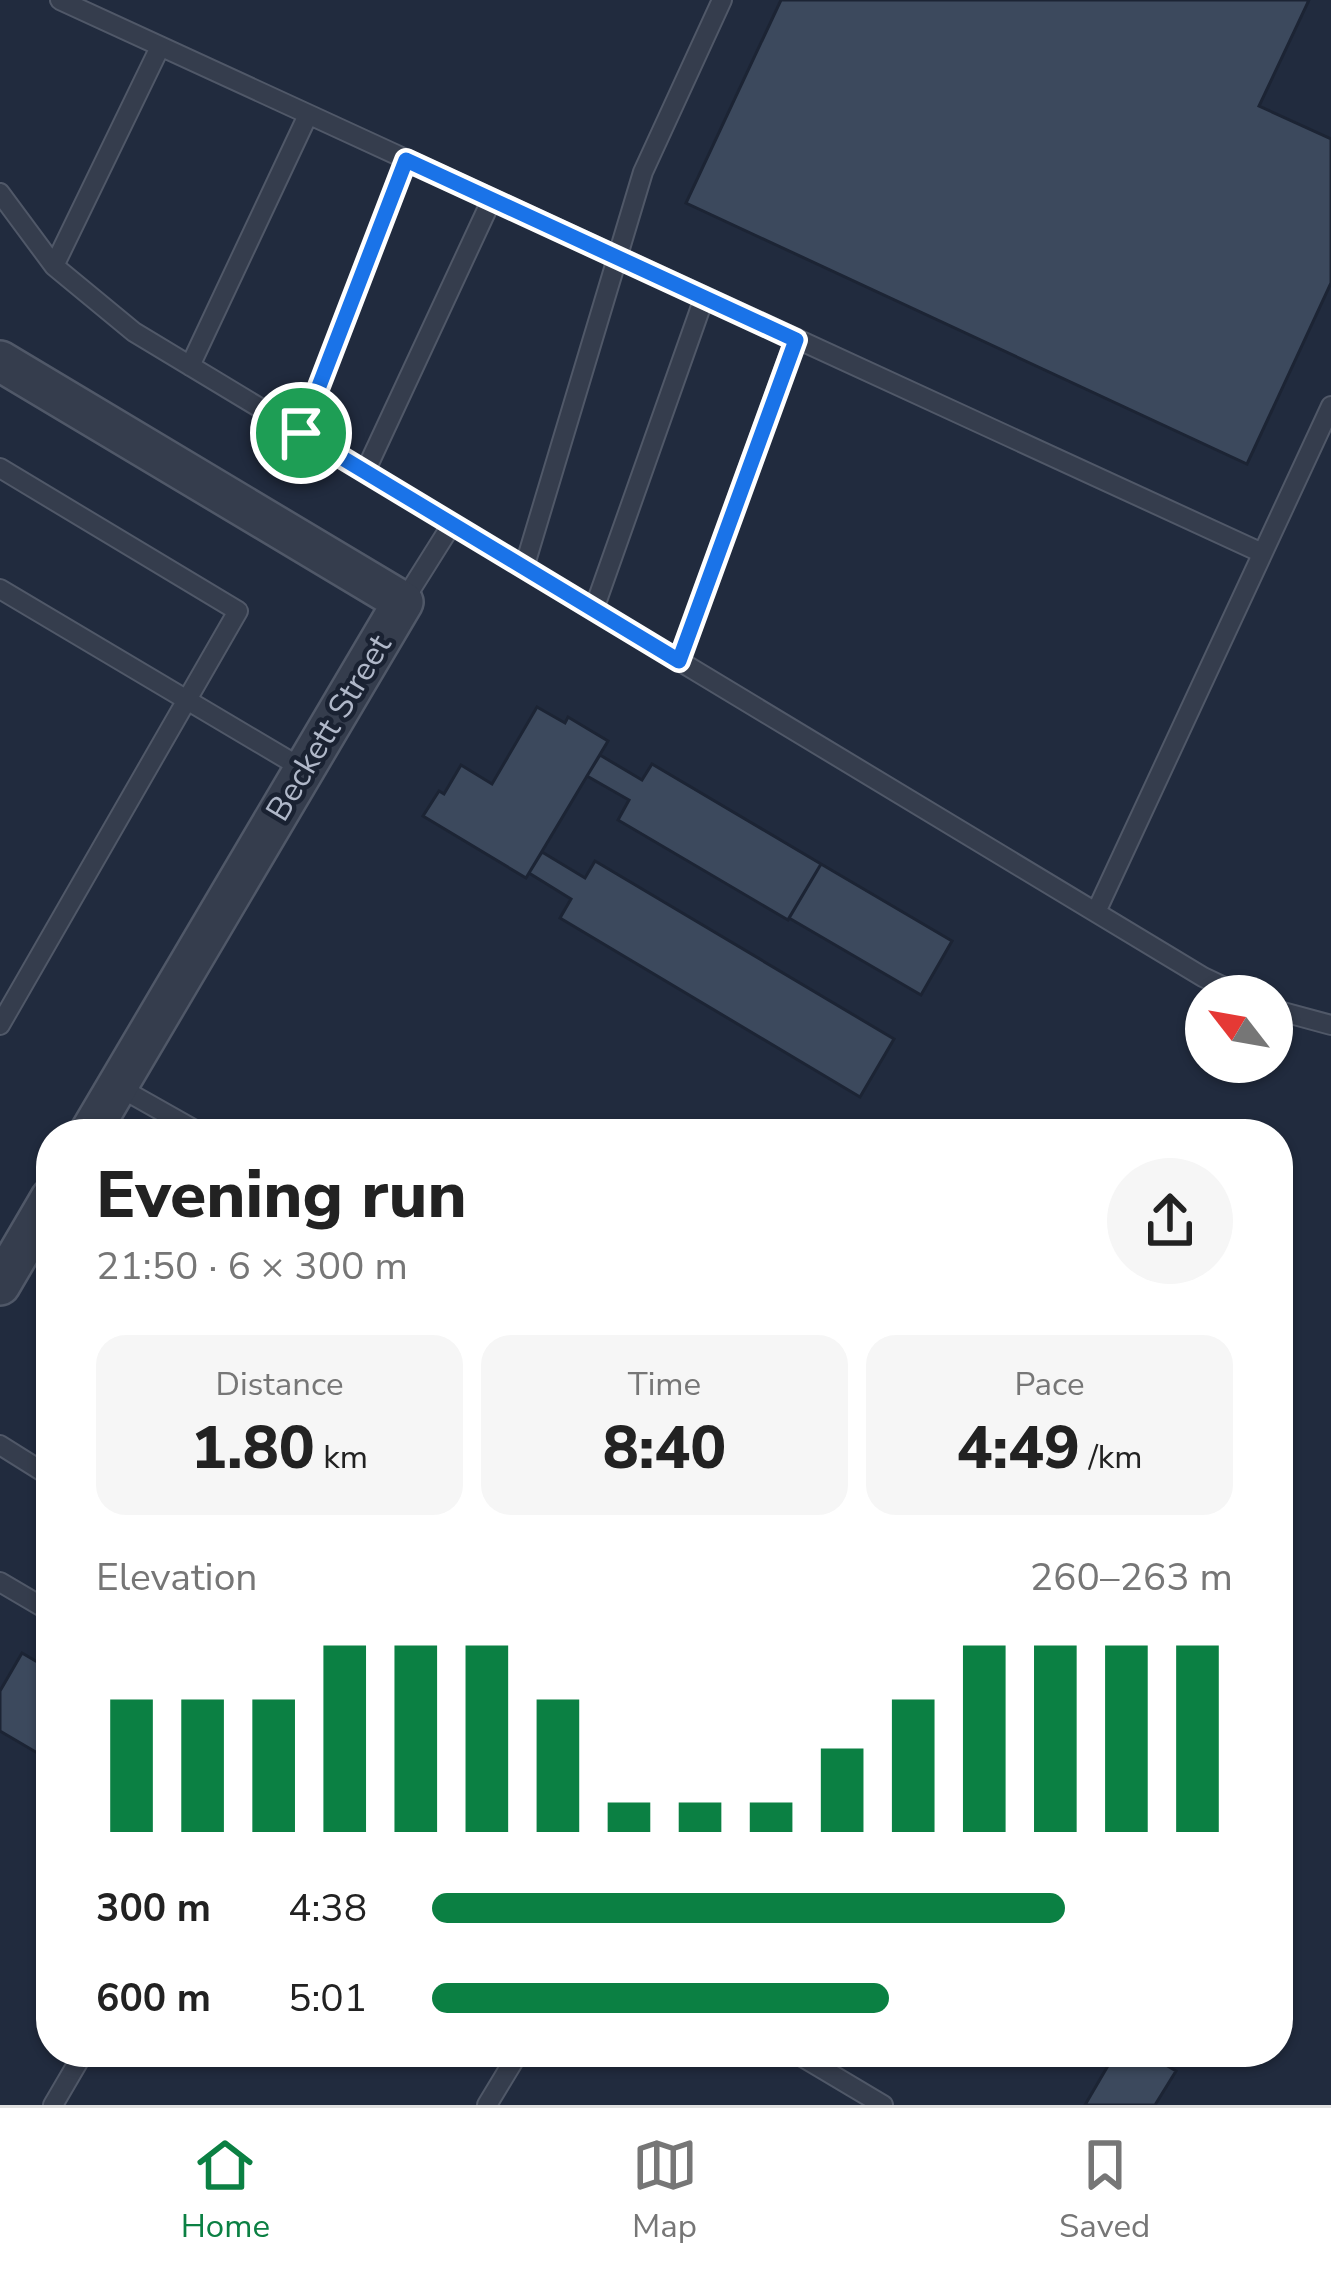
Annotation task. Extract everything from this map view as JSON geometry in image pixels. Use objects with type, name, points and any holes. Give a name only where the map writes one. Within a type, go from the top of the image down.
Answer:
[{"type":"street","name":"Beckett Street","points":[[0,361],[404,602],[98,1119]]},
{"type":"street","points":[[0,1285],[36,1224]]},
{"type":"lane","points":[[60,0],[1262,553]]},
{"type":"lane","points":[[524,568],[644,172],[722,0]]},
{"type":"lane","points":[[54,266],[160,47]]},
{"type":"lane","points":[[190,366],[307,117]]},
{"type":"lane","points":[[301,433],[406,160]]},
{"type":"lane","points":[[0,193],[54,266],[134,332],[1200,975]]},
{"type":"lane","points":[[365,472],[491,201]]},
{"type":"lane","points":[[594,609],[704,298]]},
{"type":"lane","points":[[679,661],[796,340]]},
{"type":"lane","points":[[1096,913],[1331,406]]},
{"type":"lane","points":[[0,467],[238,611],[0,1025]]},
{"type":"lane","points":[[404,602],[452,524]]},
{"type":"lane","points":[[0,589],[305,770]]},
{"type":"lane","points":[[1293,1015],[1331,1025]]},
{"type":"lane","points":[[117,1086],[175,1119]]},
{"type":"lane","points":[[0,1445],[36,1468]]},
{"type":"lane","points":[[0,1582],[36,1603]]},
{"type":"lane","points":[[53,2105],[75,2067]]},
{"type":"lane","points":[[487,2105],[510,2067]]},
{"type":"lane","points":[[819,2067],[883,2105]]},
{"type":"building","points":[[781,0],[1309,0],[1259,106],[1331,139],[1331,283],[1247,464],[686,203]]},
{"type":"building","points":[[537,707],[565,723],[568,717],[608,741],[526,878],[423,816],[439,791],[444,794],[461,765],[492,784]]},
{"type":"building","points":[[600,755],[642,780],[652,764],[821,864],[788,920],[618,820],[629,800],[587,776]]},
{"type":"building","points":[[542,852],[585,878],[595,861],[894,1039],[860,1097],[560,918],[571,899],[529,873]]},
{"type":"building","points":[[821,864],[952,941],[921,995],[789,918]]},
{"type":"building","points":[[22,1653],[36,1661],[36,1752],[0,1731],[0,1691]]},
{"type":"building","points":[[1107,2067],[1169,2067],[1176,2071],[1155,2105],[1085,2105]]},
{"type":"route","points":[[406,160],[796,340],[679,661],[301,433],[406,160]]}]
